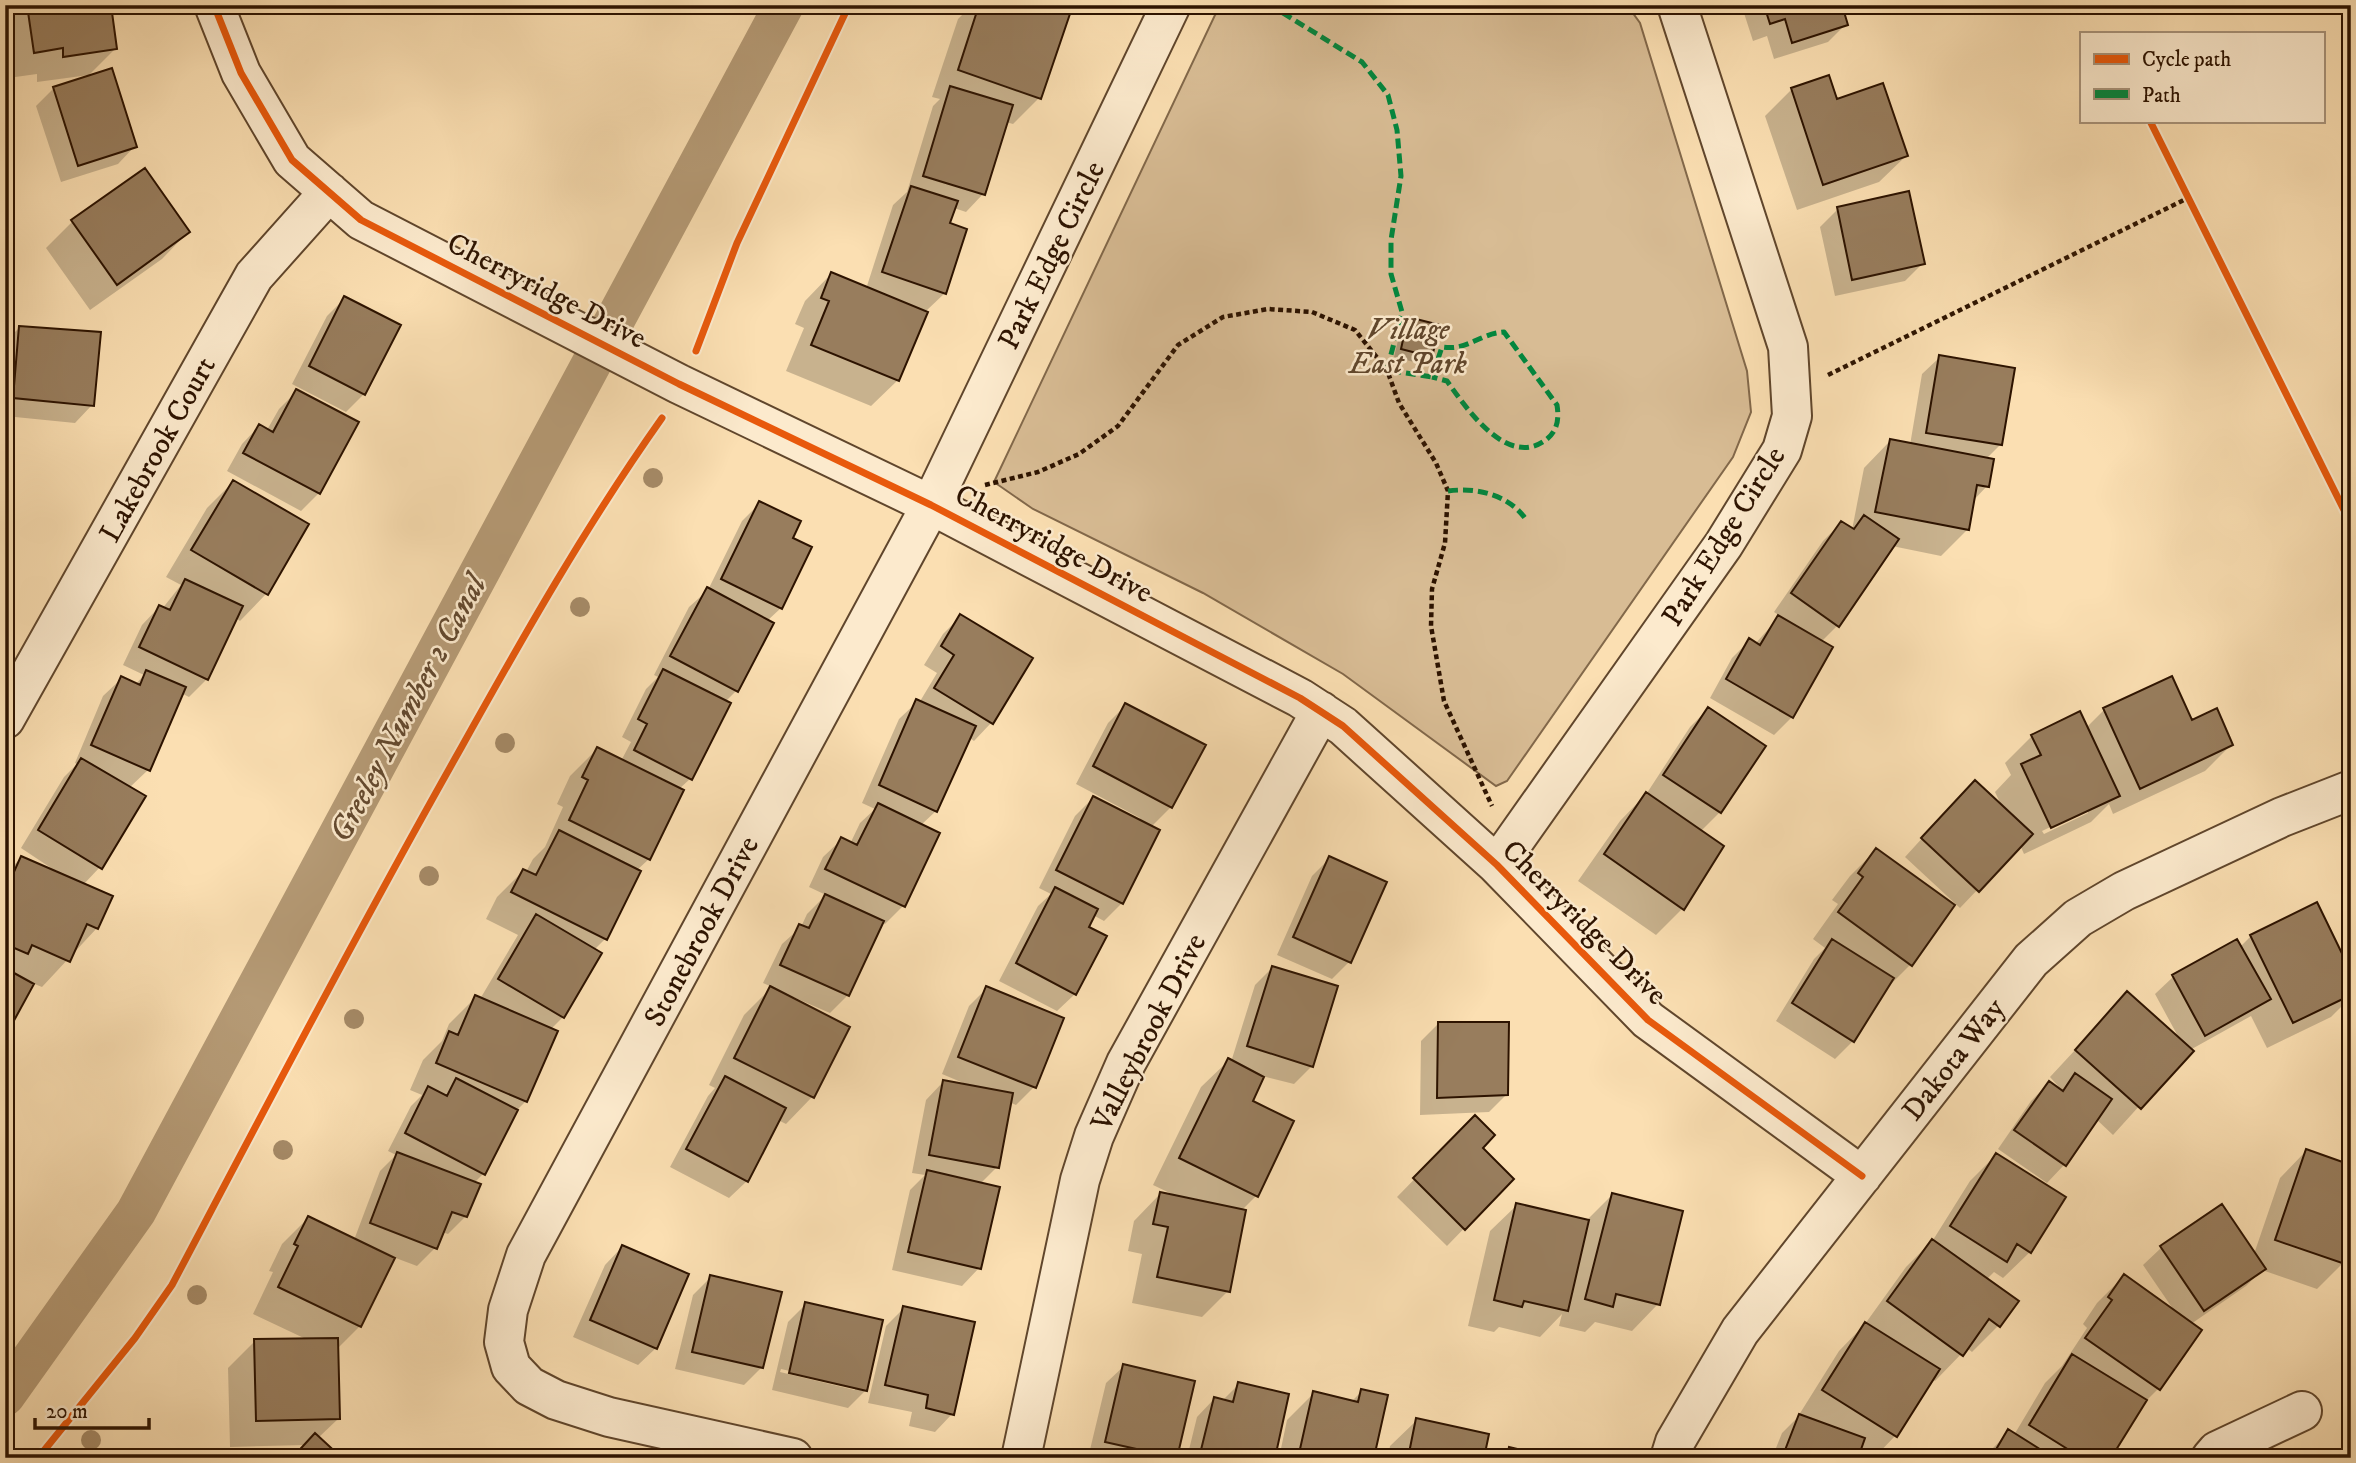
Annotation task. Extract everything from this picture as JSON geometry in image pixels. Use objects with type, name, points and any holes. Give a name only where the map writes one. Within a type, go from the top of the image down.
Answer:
[{"type":"street","name":"Cherryridge Drive","points":[[214,5],[241,73],[292,160],[360,220],[656,372],[931,505],[1321,711],[1343,726],[1497,865],[1648,1020],[1862,1176]]},
{"type":"street","name":"Park Edge Circle","points":[[931,505],[1171,5]]},
{"type":"street","name":"Park Edge Circle","points":[[1497,865],[1724,544],[1782,450],[1792,416],[1788,347],[1677,5]]},
{"type":"street","name":"Lakebrook Court","points":[[5,719],[254,276],[329,192]]},
{"type":"street","name":"Stonebrook Drive","points":[[793,1458],[609,1417],[556,1400],[528,1387],[511,1367],[504,1342],[508,1310],[526,1255],[931,505]]},
{"type":"street","name":"Valleybrook Drive","points":[[1021,1458],[1080,1180],[1094,1136],[1126,1063],[1321,711]]},
{"type":"street","name":"Dakota Way","points":[[1670,1458],[1675,1442],[1740,1331],[2031,960],[2078,918],[2124,891],[2282,817],[2351,790]]},
{"type":"street","points":[[2211,1458],[2217,1451],[2302,1411]]},
{"type":"path","points":[[2183,187],[2194,210]]},
{"type":"path","points":[[1790,394],[2188,198]]},
{"type":"path","points":[[931,505],[994,482],[1038,472],[1079,454],[1118,426],[1178,345],[1223,317],[1268,309],[1312,312],[1355,330],[1387,370],[1399,404],[1436,463],[1448,492],[1445,543],[1432,589],[1431,626],[1444,701],[1463,750],[1492,802],[1497,865]]},
{"type":"green space","name":"Village East Park","points":[[1224,5],[1627,5],[1640,23],[1747,371],[1751,412],[1733,457],[1507,781],[1496,786],[1343,674],[1203,593],[1033,509],[994,482],[1215,15]]},
{"type":"building","points":[[27,5],[111,5],[117,49],[63,57],[63,48],[34,53]]},
{"type":"building","points":[[979,5],[1073,5],[1041,99],[958,70]]},
{"type":"building","points":[[1764,5],[1842,5],[1848,25],[1792,43],[1785,19],[1770,24]]},
{"type":"building","points":[[112,68],[137,147],[78,166],[53,87]]},
{"type":"building","points":[[1829,75],[1837,99],[1883,83],[1908,156],[1823,185],[1791,88]]},
{"type":"building","points":[[950,86],[1013,105],[985,195],[923,176]]},
{"type":"building","points":[[145,168],[190,232],[117,285],[71,220]]},
{"type":"building","points":[[911,186],[958,201],[950,223],[967,229],[946,294],[882,272]]},
{"type":"building","points":[[1909,191],[1925,264],[1852,280],[1837,207]]},
{"type":"building","points":[[831,272],[928,312],[899,381],[811,345],[829,301],[821,298]]},
{"type":"building","points":[[344,296],[401,325],[365,395],[309,366]]},
{"type":"building","points":[[1408,317],[1440,325],[1432,357],[1401,349]]},
{"type":"building","points":[[19,326],[101,332],[94,406],[13,398]]},
{"type":"building","points":[[1939,355],[2015,368],[2002,445],[1926,433]]},
{"type":"building","points":[[296,389],[359,422],[320,494],[243,453],[259,424],[273,432]]},
{"type":"building","points":[[1890,439],[1994,459],[1989,487],[1977,485],[1969,530],[1875,512]]},
{"type":"building","points":[[233,480],[309,524],[268,595],[191,550]]},
{"type":"building","points":[[759,501],[801,521],[793,538],[812,547],[782,609],[721,579]]},
{"type":"building","points":[[1864,515],[1899,539],[1839,627],[1791,593],[1841,521],[1854,529]]},
{"type":"building","points":[[185,579],[243,606],[208,680],[139,647],[159,605],[170,610]]},
{"type":"building","points":[[707,587],[774,623],[738,692],[670,656]]},
{"type":"building","points":[[960,614],[1033,658],[993,724],[934,688],[954,655],[941,646]]},
{"type":"building","points":[[1778,615],[1833,647],[1793,718],[1726,679],[1749,638],[1760,645]]},
{"type":"building","points":[[663,669],[731,703],[692,780],[634,750],[647,724],[638,719]]},
{"type":"building","points":[[146,670],[186,687],[150,771],[91,745],[121,676],[140,685]]},
{"type":"building","points":[[2172,676],[2192,720],[2217,708],[2233,745],[2140,789],[2103,708]]},
{"type":"building","points":[[916,699],[976,726],[937,812],[879,785]]},
{"type":"building","points":[[1125,703],[1206,745],[1172,808],[1093,766]]},
{"type":"building","points":[[1708,707],[1766,746],[1721,813],[1663,775]]},
{"type":"building","points":[[2080,711],[2120,796],[2051,828],[2021,764],[2041,755],[2031,735]]},
{"type":"building","points":[[597,747],[684,790],[650,860],[569,820],[588,780],[582,777]]},
{"type":"building","points":[[81,758],[146,796],[102,869],[38,830]]},
{"type":"building","points":[[1975,780],[2033,834],[1979,892],[1921,838]]},
{"type":"building","points":[[1646,792],[1724,846],[1684,910],[1604,854]]},
{"type":"building","points":[[1093,796],[1160,830],[1123,904],[1056,870]]},
{"type":"building","points":[[878,803],[940,833],[905,907],[825,869],[841,837],[857,845]]},
{"type":"building","points":[[559,830],[641,871],[607,940],[511,892],[523,869],[536,875]]},
{"type":"building","points":[[1876,848],[1955,905],[1912,966],[1838,912],[1863,877],[1858,873]]},
{"type":"building","points":[[21,856],[113,896],[98,929],[87,924],[70,962],[32,945],[28,954],[5,944],[5,892]]},
{"type":"building","points":[[1329,856],[1387,882],[1351,963],[1293,937]]},
{"type":"building","points":[[1055,887],[1098,909],[1089,927],[1107,936],[1076,995],[1016,963]]},
{"type":"building","points":[[825,894],[884,921],[849,996],[780,965],[799,924],[809,928]]},
{"type":"building","points":[[2317,902],[2351,972],[2351,995],[2293,1023],[2250,935]]},
{"type":"building","points":[[536,914],[602,953],[564,1018],[498,979]]},
{"type":"building","points":[[1832,939],[1894,978],[1854,1042],[1792,1003]]},
{"type":"building","points":[[2237,939],[2271,999],[2205,1036],[2172,975]]},
{"type":"building","points":[[1272,966],[1338,986],[1313,1067],[1247,1046]]},
{"type":"building","points":[[5,968],[34,984],[5,1037]]},
{"type":"building","points":[[770,986],[850,1027],[814,1098],[734,1058]]},
{"type":"building","points":[[986,986],[1064,1018],[1036,1088],[958,1057]]},
{"type":"building","points":[[2127,991],[2194,1051],[2141,1109],[2075,1050]]},
{"type":"building","points":[[475,995],[558,1031],[527,1102],[436,1063],[449,1031],[458,1035]]},
{"type":"building","points":[[1438,1022],[1509,1022],[1508,1095],[1437,1098]]},
{"type":"building","points":[[1228,1058],[1264,1077],[1253,1101],[1294,1121],[1258,1197],[1179,1158]]},
{"type":"building","points":[[2075,1073],[2112,1099],[2066,1166],[2014,1130],[2049,1081],[2063,1091]]},
{"type":"building","points":[[725,1076],[786,1108],[748,1182],[686,1149]]},
{"type":"building","points":[[456,1078],[518,1110],[485,1175],[405,1133],[428,1086],[447,1096]]},
{"type":"building","points":[[943,1080],[1013,1093],[999,1168],[929,1155]]},
{"type":"building","points":[[1475,1115],[1495,1135],[1483,1148],[1514,1179],[1465,1230],[1413,1178]]},
{"type":"building","points":[[2306,1149],[2351,1165],[2351,1247],[2345,1264],[2275,1240]]},
{"type":"building","points":[[397,1152],[481,1184],[467,1217],[452,1212],[437,1249],[370,1223]]},
{"type":"building","points":[[1996,1153],[2066,1197],[2031,1253],[2017,1244],[2007,1262],[1950,1226]]},
{"type":"building","points":[[927,1170],[1000,1187],[981,1269],[908,1252]]},
{"type":"building","points":[[1160,1192],[1246,1210],[1230,1292],[1157,1277],[1168,1227],[1153,1224]]},
{"type":"building","points":[[1612,1193],[1683,1211],[1660,1305],[1616,1294],[1613,1307],[1585,1299]]},
{"type":"building","points":[[1516,1203],[1589,1220],[1568,1311],[1524,1301],[1522,1307],[1494,1300]]},
{"type":"building","points":[[2222,1204],[2266,1269],[2204,1311],[2160,1246]]},
{"type":"building","points":[[308,1216],[395,1258],[361,1327],[278,1287],[298,1246],[294,1244]]},
{"type":"building","points":[[1932,1239],[2019,1301],[2000,1327],[1989,1319],[1963,1356],[1887,1301]]},
{"type":"building","points":[[622,1245],[689,1274],[657,1349],[590,1320]]},
{"type":"building","points":[[2124,1274],[2202,1330],[2160,1390],[2085,1338],[2112,1300],[2108,1297]]},
{"type":"building","points":[[710,1275],[782,1292],[763,1368],[692,1352]]},
{"type":"building","points":[[805,1302],[883,1320],[867,1391],[789,1373]]},
{"type":"building","points":[[903,1306],[975,1322],[954,1415],[926,1408],[928,1395],[885,1385]]},
{"type":"building","points":[[1865,1322],[1940,1369],[1897,1437],[1822,1390]]},
{"type":"building","points":[[338,1338],[340,1419],[256,1421],[254,1339]]},
{"type":"building","points":[[2072,1354],[2147,1400],[2111,1458],[2082,1458],[2029,1425]]},
{"type":"building","points":[[1123,1364],[1195,1381],[1177,1458],[1105,1442]]},
{"type":"building","points":[[1238,1382],[1289,1394],[1275,1458],[1199,1458],[1214,1397],[1233,1402]]},
{"type":"building","points":[[1361,1389],[1388,1395],[1375,1453],[1392,1458],[1298,1458],[1313,1391],[1358,1402]]},
{"type":"building","points":[[1799,1414],[1865,1438],[1858,1458],[1782,1458]]},
{"type":"building","points":[[1416,1418],[1489,1434],[1484,1458],[1408,1458]]},
{"type":"building","points":[[2008,1429],[2054,1458],[1991,1458]]},
{"type":"building","points":[[315,1433],[342,1458],[292,1458]]},
{"type":"building","points":[[1509,1447],[1556,1458],[1507,1458]]},
{"type":"waterway","name":"Greeley Number 2 Canal","points":[[5,1396],[136,1212],[784,5]]},
{"type":"marked path","points":[[1270,5],[1362,62],[1388,95],[1397,130],[1401,176],[1391,240],[1391,274],[1402,312],[1387,370],[1432,377],[1442,347],[1459,347],[1504,332],[1557,405],[1556,428],[1547,439],[1532,447],[1518,447],[1503,441],[1477,419],[1447,381],[1432,377]]},
{"type":"marked path","points":[[1448,491],[1471,490],[1492,495],[1512,505],[1527,521]]},
{"type":"cycle path","points":[[214,5],[241,73],[292,160],[361,220],[679,384],[931,505],[1300,698],[1343,726],[1497,865],[1648,1020],[1862,1176]]},
{"type":"cycle path","points":[[696,351],[737,243],[849,5]]},
{"type":"cycle path","points":[[2150,122],[2351,524]]},
{"type":"cycle path","points":[[38,1458],[135,1338],[172,1285],[351,948],[485,706],[582,539],[662,418]]}]
